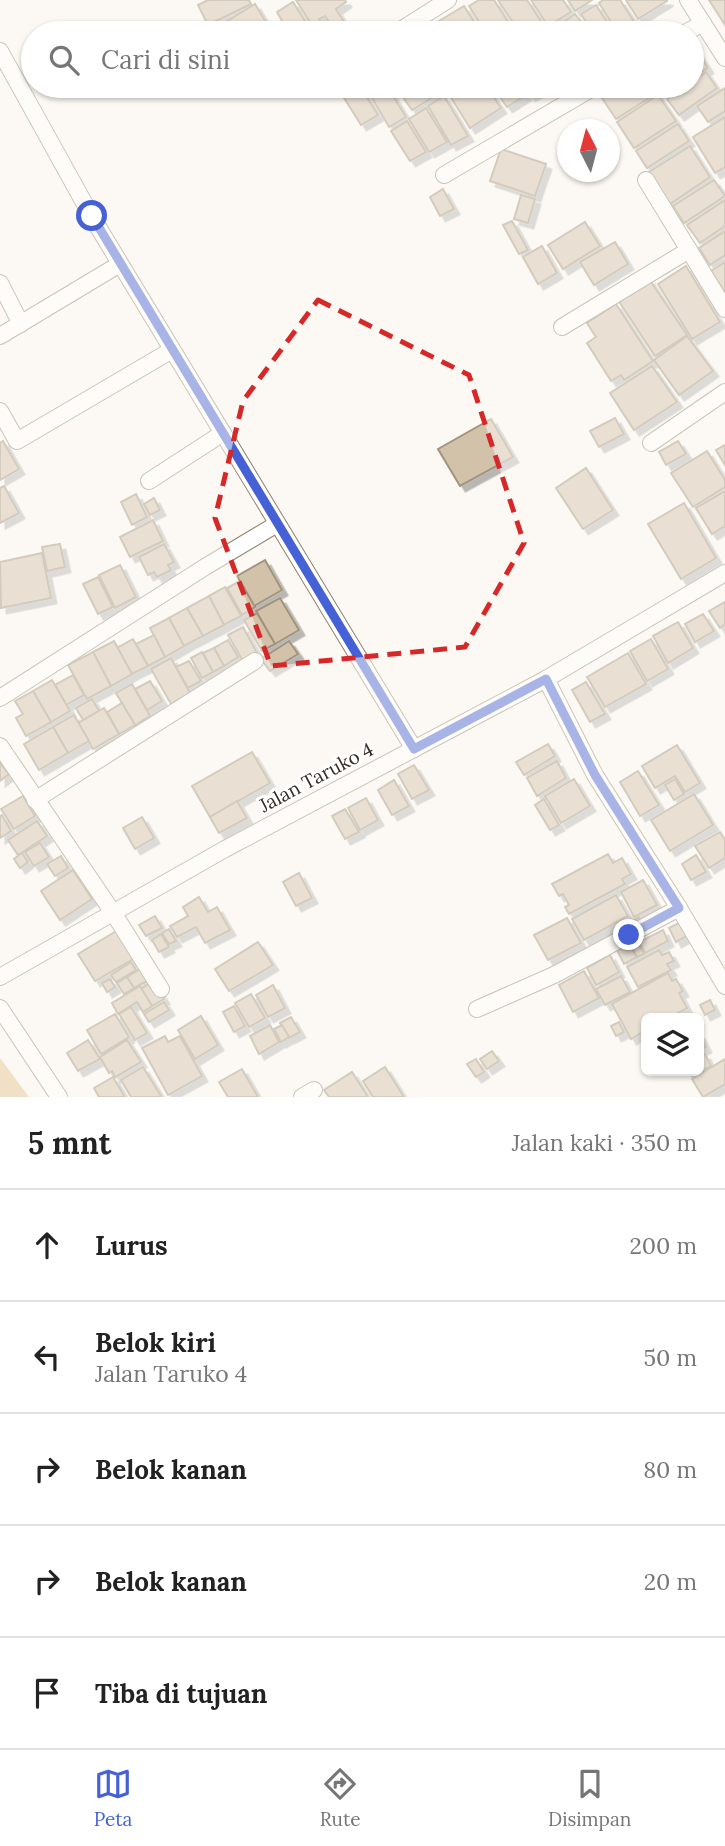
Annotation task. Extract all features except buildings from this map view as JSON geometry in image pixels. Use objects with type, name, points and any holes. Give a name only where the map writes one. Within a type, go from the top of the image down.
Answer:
[{"type":"street","points":[[415,21],[448,0]]},
{"type":"street","points":[[688,0],[702,21]]},
{"type":"street","points":[[704,24],[723,50]]},
{"type":"street","points":[[0,51],[21,88]]},
{"type":"street","points":[[26,98],[120,264],[414,749]]},
{"type":"street","points":[[444,175],[576,98]]},
{"type":"street","points":[[646,180],[725,309]]},
{"type":"street","points":[[562,327],[689,250]]},
{"type":"street","points":[[0,336],[120,264]]},
{"type":"street","points":[[0,283],[21,324]]},
{"type":"street","points":[[0,411],[17,441],[172,350]]},
{"type":"street","points":[[651,443],[725,392]]},
{"type":"street","points":[[149,481],[223,433]]},
{"type":"street","points":[[0,698],[277,523]]},
{"type":"street","name":"Jalan Taruko 4","points":[[0,977],[225,849],[546,679],[725,573]]},
{"type":"street","points":[[35,800],[255,661]]},
{"type":"street","points":[[546,679],[595,775],[725,986]]},
{"type":"street","points":[[0,746],[114,914],[161,989]]},
{"type":"street","points":[[477,1009],[555,975],[679,908]]},
{"type":"street","points":[[0,1008],[59,1097]]},
{"type":"highlighted area","points":[[318,300],[469,375],[524,543],[465,647],[271,666],[215,518],[243,401]]},
{"type":"shaded area","points":[[0,1058],[29,1097],[0,1097]]},
{"type":"route","points":[[92,216],[414,749],[546,679],[595,775],[679,908],[629,935]]}]
